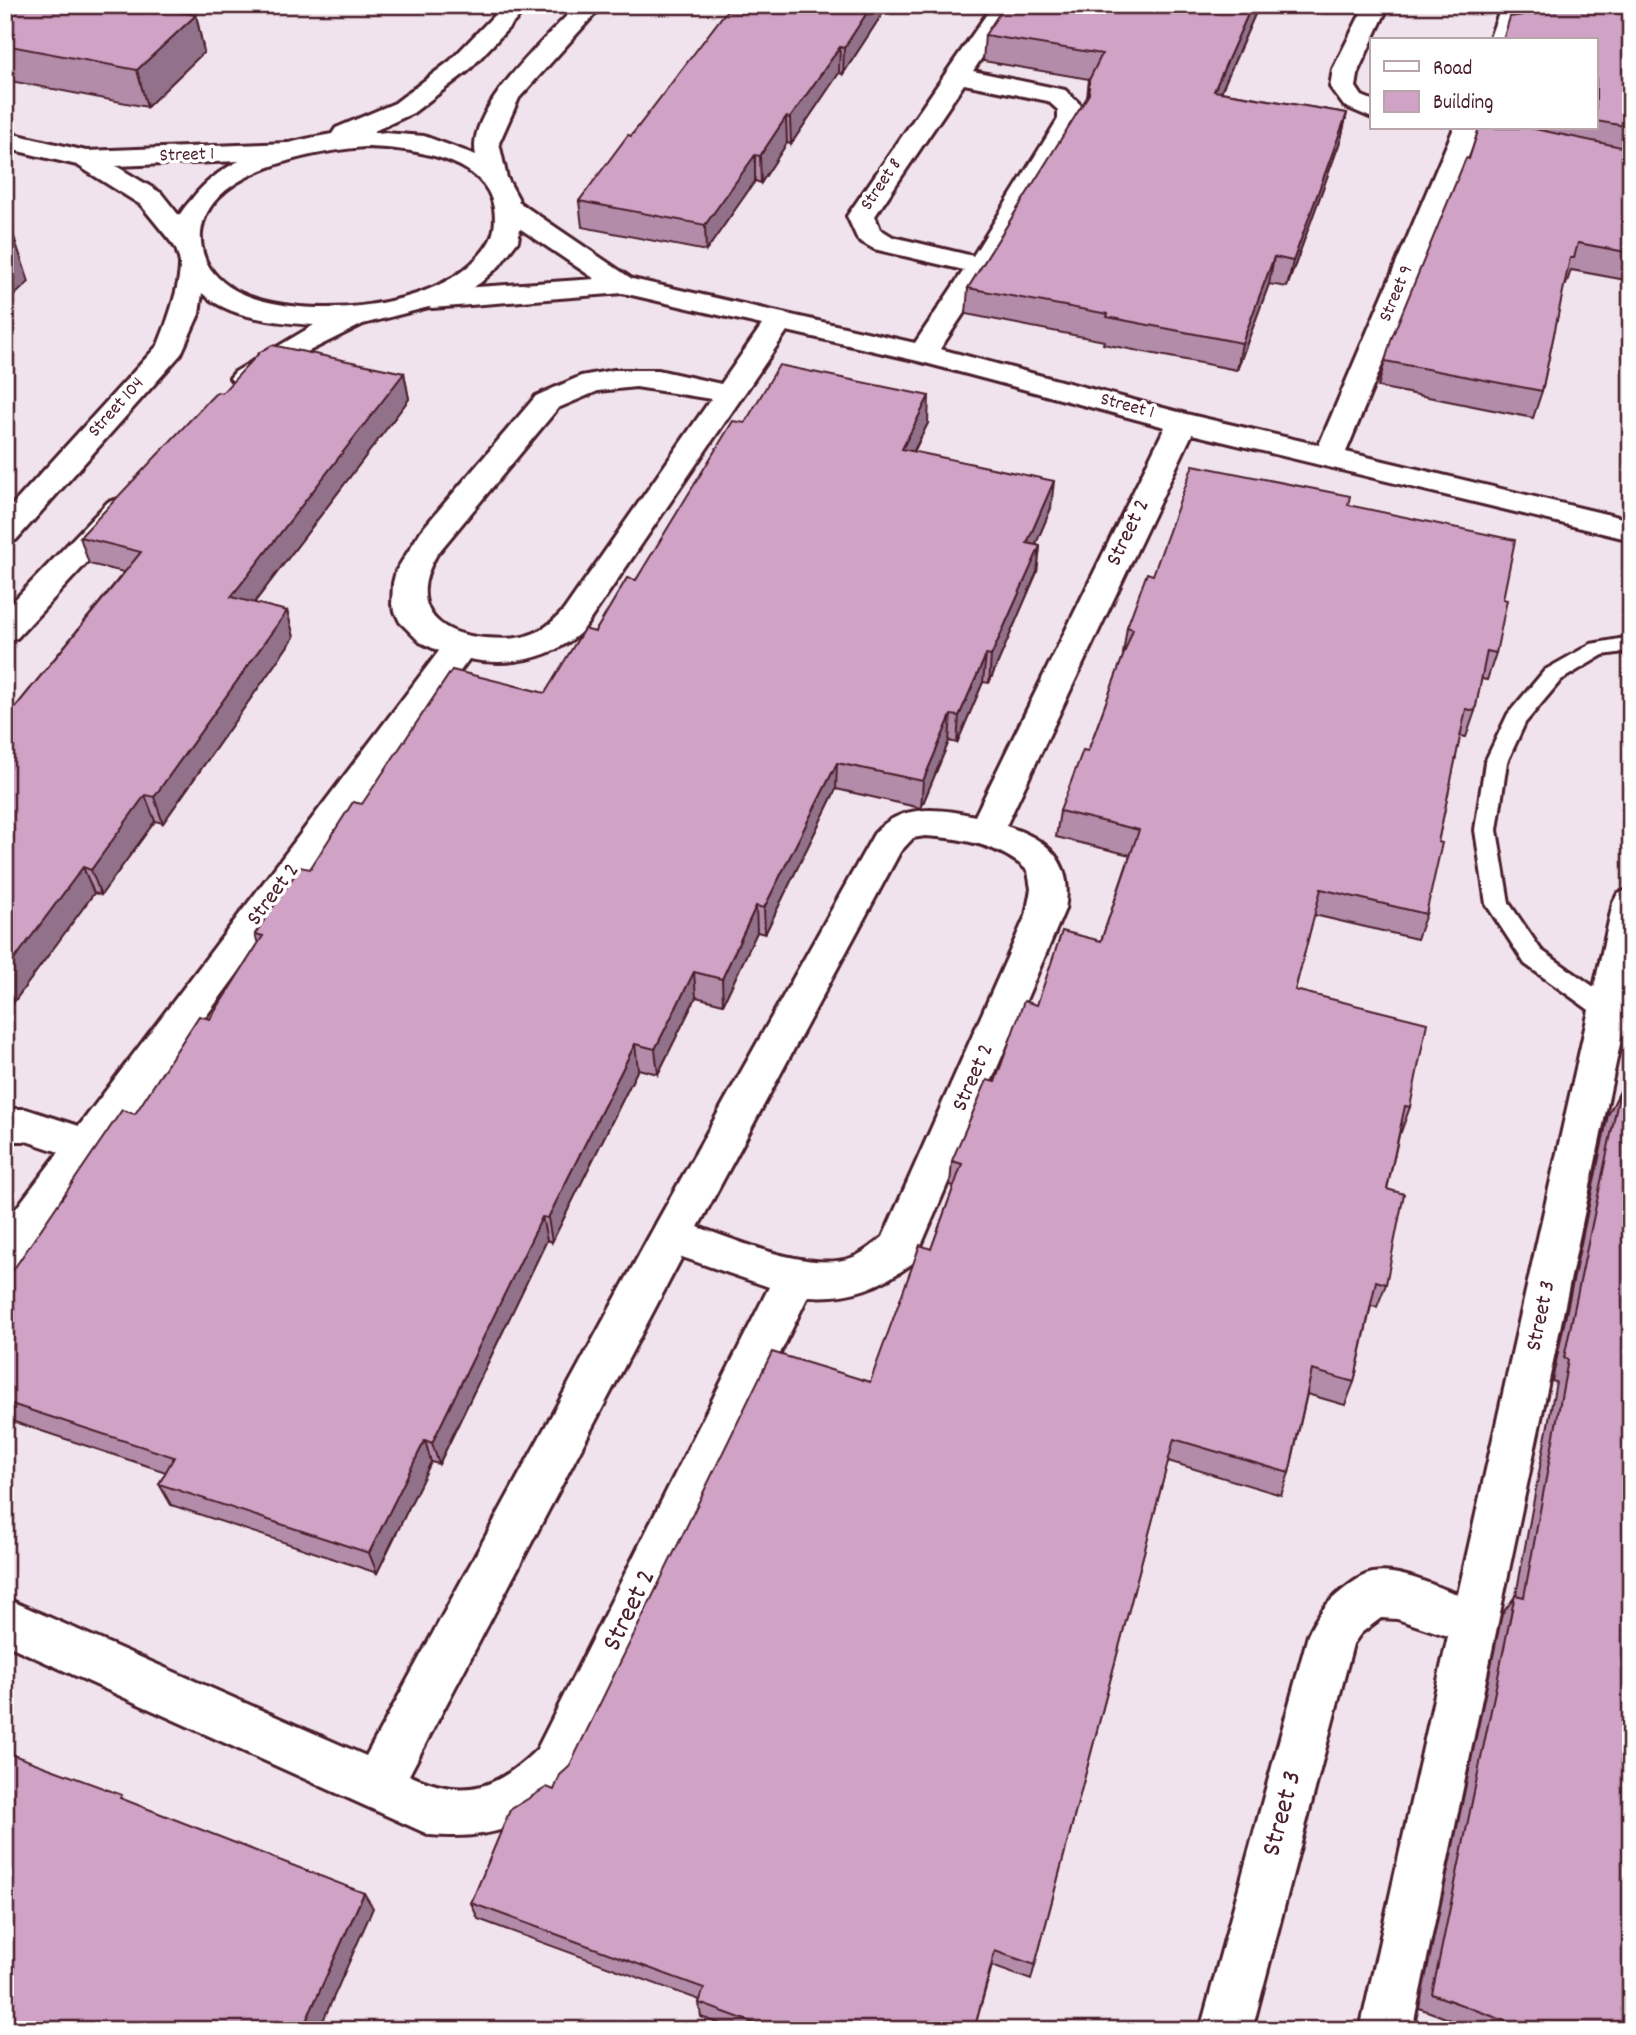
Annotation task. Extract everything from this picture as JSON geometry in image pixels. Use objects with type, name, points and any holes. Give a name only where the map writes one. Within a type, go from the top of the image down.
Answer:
[{"type":"street","points":[[327,142],[404,108],[459,66],[518,5]]},
{"type":"street","points":[[225,396],[234,386],[290,347],[358,317],[432,299],[475,275],[504,243],[510,209],[494,178],[486,143],[507,95],[592,5]]},
{"type":"street","name":"Street 8","points":[[981,266],[884,243],[868,234],[860,216],[1005,5]]},
{"type":"street","points":[[1370,109],[1353,101],[1343,87],[1346,69],[1377,5]]},
{"type":"street","points":[[1502,38],[1514,5]]},
{"type":"street","points":[[923,353],[981,266],[1070,119],[1071,108],[1056,95],[957,75]]},
{"type":"street","name":"Street 9","points":[[1329,457],[1468,131]]},
{"type":"street","name":"Street 1","points":[[5,140],[86,159],[287,151]]},
{"type":"street","points":[[287,151],[327,142],[384,140],[424,144],[463,158],[494,178]]},
{"type":"street","name":"Street 104","points":[[5,533],[171,348],[185,314],[192,216],[212,190],[247,167],[287,151]]},
{"type":"street","name":"Street 1","points":[[86,159],[151,200],[211,286],[239,302],[282,315],[358,317]]},
{"type":"street","name":"Street 1","points":[[510,209],[623,285]]},
{"type":"street","name":"Street 1","points":[[432,299],[623,285],[923,353],[1182,422],[1631,530]]},
{"type":"street","points":[[727,394],[669,379],[632,377],[602,380],[569,388],[547,401],[424,550],[409,582],[407,606],[415,622],[435,637],[483,650],[510,650],[537,645],[564,632],[779,321]]},
{"type":"street","name":"Street 2","points":[[985,833],[1182,422]]},
{"type":"street","points":[[5,631],[139,488]]},
{"type":"street","name":"Street 2","points":[[5,1256],[461,646]]},
{"type":"street","name":"Street 2","points":[[377,1785],[672,1235],[887,842],[897,830],[913,824],[940,822],[985,833],[1023,847],[1042,863],[1051,889],[1045,915],[899,1249],[875,1266],[850,1277],[796,1277],[672,1235]]},
{"type":"street","name":"Street 3","points":[[1386,2030],[1475,1622],[1620,1014],[1631,903]]},
{"type":"street","points":[[5,1125],[26,1125],[88,1145]]},
{"type":"street","name":"Street 2","points":[[5,1620],[430,1810],[464,1813],[497,1808],[530,1793],[554,1766],[796,1277]]},
{"type":"street","name":"Street 3","points":[[1226,2030],[1332,1635],[1344,1617],[1374,1595],[1397,1597],[1475,1622]]},
{"type":"lane","points":[[1620,1014],[1533,957],[1498,904],[1486,830],[1496,762],[1516,719],[1553,675],[1598,649],[1631,644]]},
{"type":"building","points":[[5,5],[143,5],[196,15],[137,70],[5,45]]},
{"type":"building","points":[[731,5],[872,5],[844,48],[840,47],[790,118],[786,117],[760,156],[755,155],[705,225],[579,201],[628,135],[631,136]]},
{"type":"building","points":[[1005,5],[1252,5],[1214,91],[1347,113],[1293,261],[1274,257],[1242,343],[968,288],[1089,94],[1089,80],[1102,54],[985,35]]},
{"type":"building","points":[[1526,5],[1631,5],[1631,127],[1598,121],[1598,38],[1504,38],[1510,17],[1522,15]]},
{"type":"building","points":[[1478,130],[1540,130],[1631,149],[1631,253],[1578,243],[1574,258],[1570,258],[1542,391],[1385,361],[1392,337],[1466,158],[1469,159]]},
{"type":"building","points":[[5,232],[13,234],[5,241]]},
{"type":"building","points":[[272,345],[404,373],[231,597],[287,611],[154,797],[145,795],[91,870],[83,867],[5,972],[5,720],[141,552],[80,537],[217,392],[222,393],[260,352]]},
{"type":"building","points":[[779,365],[929,396],[902,449],[1054,481],[1027,543],[1040,546],[991,656],[986,655],[959,716],[951,715],[923,781],[837,763],[764,908],[756,906],[722,979],[694,972],[655,1049],[635,1044],[548,1218],[542,1217],[432,1443],[425,1440],[369,1553],[159,1484],[174,1457],[5,1402],[5,1282],[122,1110],[135,1114],[199,1016],[210,1019],[263,936],[255,934],[300,867],[310,869],[353,802],[362,804],[452,670],[545,693],[584,629],[595,632],[627,578],[636,580],[733,421],[745,423]]},
{"type":"building","points":[[1193,465],[1350,496],[1348,505],[1515,540],[1496,653],[1487,651],[1475,711],[1466,709],[1438,842],[1442,843],[1426,914],[1321,889],[1295,990],[1427,1023],[1410,1107],[1405,1106],[1387,1189],[1404,1194],[1386,1284],[1376,1281],[1354,1382],[1312,1370],[1289,1473],[1174,1439],[1035,1965],[995,1951],[974,2030],[773,2030],[699,2003],[704,1988],[471,1903],[510,1810],[547,1787],[554,1790],[560,1775],[569,1767],[772,1352],[870,1382],[920,1245],[931,1249],[962,1164],[952,1161],[953,1158],[987,1080],[995,1082],[1024,1001],[1037,1005],[1062,931],[1101,941],[1139,830],[1060,811],[1083,750],[1088,751],[1133,629],[1127,627],[1147,573],[1153,575]]},
{"type":"building","points":[[1620,1091],[1631,1094],[1631,2030],[1530,2030],[1432,1994],[1515,1595],[1524,1597],[1568,1360],[1564,1358]]},
{"type":"building","points":[[5,1752],[122,1795],[120,1798],[364,1893],[302,2030],[5,2030]]}]
